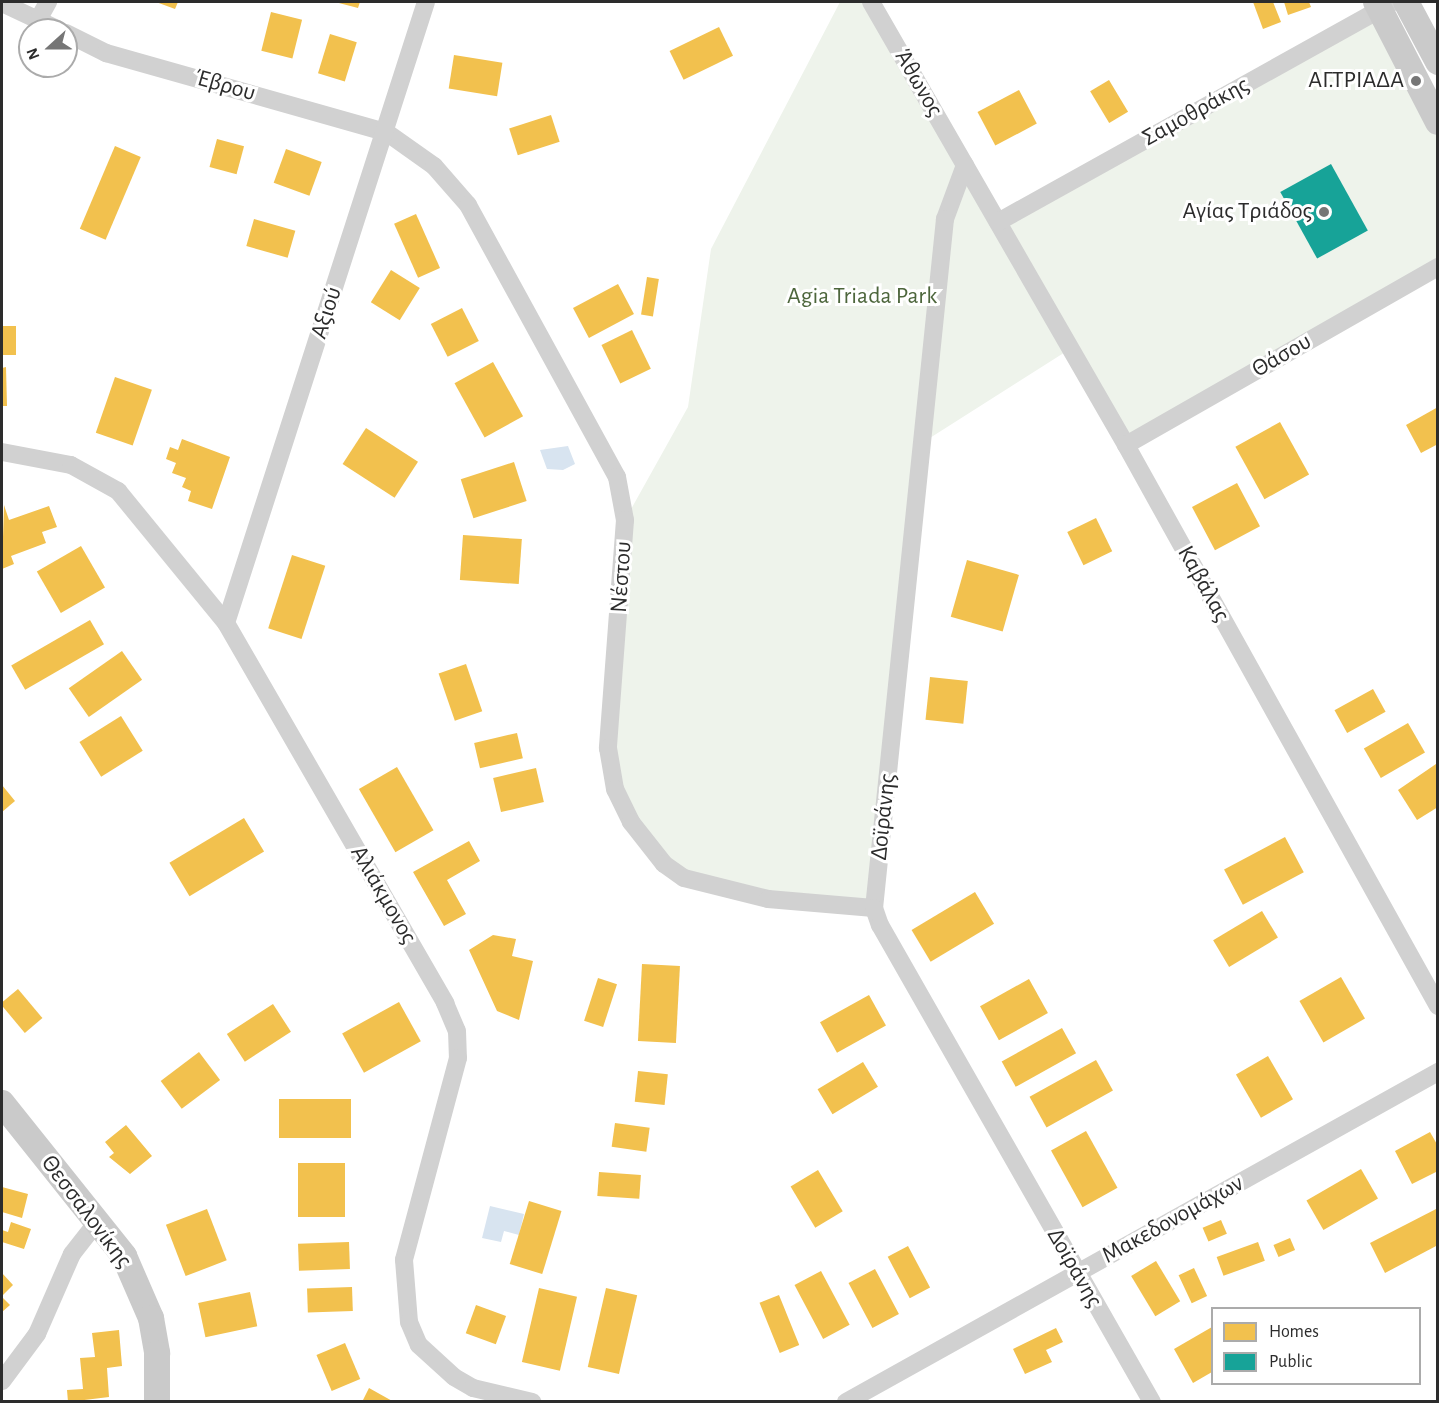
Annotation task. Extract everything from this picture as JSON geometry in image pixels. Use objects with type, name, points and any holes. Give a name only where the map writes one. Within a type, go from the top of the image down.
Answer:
[{"type":"street","points":[[39,18],[48,2]]},
{"type":"street","name":"Αξιού","points":[[226,623],[426,2]]},
{"type":"street","name":"Άθωνος","points":[[871,2],[965,165]]},
{"type":"street","points":[[1406,2],[1437,62]]},
{"type":"street","points":[[2,3],[34,18]]},
{"type":"street","points":[[1383,4],[1434,110]]},
{"type":"street","name":"Σαμοθράκης","points":[[998,222],[1383,4]]},
{"type":"street","name":"Έβρου","points":[[78,39],[106,53],[386,132]]},
{"type":"street","name":"Νέστου","points":[[386,132],[434,166],[468,205],[617,477],[626,520],[608,748],[615,789],[641,838],[674,873],[700,883],[793,903],[874,908]]},
{"type":"street","name":"Καβάλας","points":[[965,165],[1126,445],[1437,1006]]},
{"type":"street","name":"Δοϊράνης","points":[[965,165],[945,219],[874,908],[880,925],[1077,1274],[1152,1401]]},
{"type":"street","name":"Θάσου","points":[[1126,445],[1437,267]]},
{"type":"street","name":"Αλιάκμονος","points":[[2,452],[71,465],[118,491],[226,623],[445,1003],[457,1030],[458,1058],[404,1260],[404,1292],[409,1322],[419,1345],[454,1377],[469,1395],[532,1401]]},
{"type":"street","name":"Μακεδονομάχων","points":[[846,1401],[1437,1072]]},
{"type":"street","name":"Θεσσαλονίκης","points":[[2,1103],[124,1256],[151,1318],[157,1353],[157,1401]]},
{"type":"street","points":[[2,1380],[37,1334],[72,1254],[97,1222]]},
{"type":"green space","name":"Agia Triada Park","points":[[840,2],[871,2],[998,222],[1379,9],[1437,122],[1437,268],[1126,445],[1070,349],[922,443],[874,908],[684,878],[615,789],[625,520],[688,407],[711,249]]},
{"type":"shaded area","points":[[568,446],[575,464],[563,470],[547,469],[540,450]]},
{"type":"shaded area","points":[[490,1206],[524,1214],[519,1235],[504,1231],[501,1242],[482,1238]]},
{"type":"building: Homes","points":[[156,2],[178,2],[175,9]]},
{"type":"building: Homes","points":[[335,2],[360,2],[358,8]]},
{"type":"building: Homes","points":[[1253,2],[1273,2],[1281,22],[1263,29]]},
{"type":"building: Homes","points":[[1284,2],[1309,2],[1311,7],[1288,15]]},
{"type":"building: Homes","points":[[271,12],[302,20],[292,59],[261,51]]},
{"type":"building: Homes","points":[[719,27],[733,56],[684,80],[670,51]]},
{"type":"building: Homes","points":[[330,34],[357,42],[345,81],[318,73]]},
{"type":"building: Homes","points":[[454,55],[502,63],[497,96],[449,89]]},
{"type":"building: Homes","points":[[1109,80],[1128,112],[1109,123],[1090,91]]},
{"type":"building: Homes","points":[[1019,90],[1037,124],[995,146],[978,112]]},
{"type":"building: Homes","points":[[551,115],[560,142],[518,155],[509,129]]},
{"type":"building: Homes","points":[[217,139],[244,146],[237,174],[209,167]]},
{"type":"building: Homes","points":[[115,146],[141,157],[106,240],[80,229]]},
{"type":"building: Homes","points":[[286,149],[322,162],[309,196],[274,183]]},
{"type":"building: Homes","points":[[416,214],[440,268],[418,278],[394,224]]},
{"type":"building: Homes","points":[[254,219],[295,231],[288,258],[246,246]]},
{"type":"building: Homes","points":[[391,270],[420,288],[400,320],[371,302]]},
{"type":"building: Homes","points":[[647,277],[659,279],[653,316],[641,315]]},
{"type":"building: Homes","points":[[618,284],[634,314],[589,338],[573,308]]},
{"type":"building: Homes","points":[[462,308],[479,341],[448,357],[431,324]]},
{"type":"building: Homes","points":[[2,326],[16,326],[16,355],[2,355]]},
{"type":"building: Homes","points":[[632,330],[651,369],[620,384],[601,345]]},
{"type":"building: Homes","points":[[493,362],[523,416],[485,438],[455,383]]},
{"type":"building: Homes","points":[[6,367],[7,406],[2,406],[2,368]]},
{"type":"building: Homes","points":[[115,377],[152,390],[133,445],[96,433]]},
{"type":"building: Homes","points":[[1438,407],[1438,444],[1421,453],[1406,425]]},
{"type":"building: Homes","points":[[1280,422],[1309,474],[1264,499],[1235,447]]},
{"type":"building: Homes","points":[[366,428],[418,462],[395,498],[343,464]]},
{"type":"building: Homes","points":[[182,439],[230,457],[212,509],[188,501],[191,491],[182,487],[186,478],[172,473],[176,463],[166,459],[170,447],[178,450]]},
{"type":"building: Homes","points":[[514,462],[527,501],[473,518],[461,479]]},
{"type":"building: Homes","points":[[1237,483],[1260,526],[1215,550],[1192,507]]},
{"type":"building: Homes","points":[[4,505],[9,520],[49,506],[57,527],[42,532],[46,543],[11,556],[14,564],[2,569]]},
{"type":"building: Homes","points":[[1096,518],[1112,551],[1083,565],[1067,532]]},
{"type":"building: Homes","points":[[463,535],[522,539],[519,584],[460,580]]},
{"type":"building: Homes","points":[[81,546],[105,588],[61,613],[37,572]]},
{"type":"building: Homes","points":[[292,555],[325,566],[301,639],[268,628]]},
{"type":"building: Homes","points":[[967,560],[1019,575],[1003,632],[951,617]]},
{"type":"building: Homes","points":[[90,620],[104,644],[25,690],[11,666]]},
{"type":"building: Homes","points":[[122,651],[142,680],[89,717],[69,688]]},
{"type":"building: Homes","points":[[466,664],[482,711],[455,721],[439,673]]},
{"type":"building: Homes","points":[[930,677],[968,681],[963,724],[926,720]]},
{"type":"building: Homes","points":[[1373,689],[1386,712],[1347,733],[1335,710]]},
{"type":"building: Homes","points":[[121,716],[143,751],[101,777],[79,742]]},
{"type":"building: Homes","points":[[1408,723],[1425,752],[1381,778],[1364,749]]},
{"type":"building: Homes","points":[[517,733],[523,758],[480,768],[474,743]]},
{"type":"building: Homes","points":[[1436,764],[1438,807],[1417,820],[1398,790]]},
{"type":"building: Homes","points":[[397,767],[434,830],[395,852],[359,789]]},
{"type":"building: Homes","points":[[536,768],[544,802],[501,812],[493,778]]},
{"type":"building: Homes","points":[[2,785],[15,801],[2,812]]},
{"type":"building: Homes","points":[[244,818],[264,851],[190,896],[169,863]]},
{"type":"building: Homes","points":[[1285,837],[1304,872],[1243,905],[1224,869]]},
{"type":"building: Homes","points":[[469,841],[480,861],[447,880],[466,914],[444,926],[413,872]]},
{"type":"building: Homes","points":[[975,892],[994,924],[931,962],[912,930]]},
{"type":"building: Homes","points":[[1262,911],[1278,938],[1229,967],[1213,940]]},
{"type":"building: Homes","points":[[493,935],[516,939],[512,956],[533,961],[519,1020],[497,1011],[469,950]]},
{"type":"building: Homes","points":[[642,964],[680,966],[676,1043],[638,1041]]},
{"type":"building: Homes","points":[[1341,977],[1365,1019],[1323,1043],[1299,1001]]},
{"type":"building: Homes","points":[[598,978],[617,984],[603,1027],[584,1021]]},
{"type":"building: Homes","points":[[1029,979],[1048,1013],[999,1040],[980,1006]]},
{"type":"building: Homes","points":[[18,989],[42,1018],[25,1033],[2,1006],[2,1002]]},
{"type":"building: Homes","points":[[869,995],[886,1026],[837,1053],[820,1022]]},
{"type":"building: Homes","points":[[399,1002],[421,1041],[364,1073],[342,1034]]},
{"type":"building: Homes","points":[[273,1004],[291,1032],[245,1062],[227,1034]]},
{"type":"building: Homes","points":[[1062,1028],[1076,1053],[1016,1087],[1002,1061]]},
{"type":"building: Homes","points":[[199,1052],[220,1080],[182,1109],[161,1081]]},
{"type":"building: Homes","points":[[1268,1056],[1293,1099],[1261,1118],[1236,1074]]},
{"type":"building: Homes","points":[[1096,1060],[1113,1091],[1046,1127],[1030,1097]]},
{"type":"building: Homes","points":[[863,1062],[878,1087],[833,1114],[818,1089]]},
{"type":"building: Homes","points":[[638,1071],[668,1074],[665,1105],[635,1102]]},
{"type":"building: Homes","points":[[279,1099],[351,1099],[351,1138],[279,1138]]},
{"type":"building: Homes","points":[[615,1123],[650,1128],[646,1152],[612,1147]]},
{"type":"building: Homes","points":[[126,1125],[152,1156],[130,1174],[109,1157],[114,1153],[105,1142]]},
{"type":"building: Homes","points":[[1086,1131],[1118,1188],[1083,1207],[1051,1150]]},
{"type":"building: Homes","points":[[1430,1132],[1438,1146],[1438,1171],[1412,1184],[1395,1151]]},
{"type":"building: Homes","points":[[298,1163],[345,1163],[345,1217],[298,1217]]},
{"type":"building: Homes","points":[[1361,1169],[1378,1198],[1323,1230],[1306,1200]]},
{"type":"building: Homes","points":[[818,1170],[843,1211],[815,1228],[791,1186]]},
{"type":"building: Homes","points":[[599,1172],[641,1175],[639,1199],[597,1196]]},
{"type":"building: Homes","points":[[2,1187],[28,1194],[22,1218],[2,1212]]},
{"type":"building: Homes","points":[[529,1201],[562,1211],[542,1274],[510,1264]]},
{"type":"building: Homes","points":[[1438,1208],[1438,1245],[1385,1273],[1370,1243]]},
{"type":"building: Homes","points":[[207,1209],[227,1260],[186,1276],[166,1225]]},
{"type":"building: Homes","points":[[1221,1220],[1227,1234],[1208,1242],[1203,1228]]},
{"type":"building: Homes","points":[[11,1222],[31,1229],[24,1249],[2,1242],[2,1230],[8,1232]]},
{"type":"building: Homes","points":[[1290,1238],[1295,1250],[1279,1257],[1273,1245]]},
{"type":"building: Homes","points":[[349,1242],[350,1269],[299,1271],[298,1244]]},
{"type":"building: Homes","points":[[1258,1242],[1265,1261],[1223,1276],[1217,1257]]},
{"type":"building: Homes","points":[[908,1246],[930,1287],[910,1298],[888,1257]]},
{"type":"building: Homes","points":[[1156,1261],[1180,1301],[1155,1316],[1131,1276]]},
{"type":"building: Homes","points":[[1194,1268],[1207,1296],[1192,1303],[1179,1275]]},
{"type":"building: Homes","points":[[875,1269],[899,1314],[872,1328],[849,1283]]},
{"type":"building: Homes","points":[[821,1271],[850,1325],[823,1339],[795,1285]]},
{"type":"building: Homes","points":[[2,1273],[13,1285],[2,1296]]},
{"type":"building: Homes","points":[[352,1287],[353,1311],[308,1313],[307,1289]]},
{"type":"building: Homes","points":[[539,1288],[577,1297],[560,1371],[522,1362]]},
{"type":"building: Homes","points":[[606,1288],[637,1295],[619,1374],[588,1367]]},
{"type":"building: Homes","points":[[250,1292],[257,1326],[205,1337],[198,1303]]},
{"type":"building: Homes","points":[[779,1295],[799,1345],[780,1353],[760,1303]]},
{"type":"building: Homes","points":[[2,1297],[10,1305],[2,1312]]},
{"type":"building: Homes","points":[[476,1305],[506,1316],[496,1344],[466,1333]]},
{"type":"building: Homes","points":[[1056,1328],[1063,1342],[1046,1350],[1052,1362],[1025,1374],[1013,1349]]},
{"type":"building: Homes","points":[[1211,1328],[1211,1373],[1193,1383],[1174,1349]]},
{"type":"building: Homes","points":[[119,1330],[122,1366],[107,1368],[109,1397],[68,1402],[67,1390],[83,1389],[80,1358],[95,1357],[92,1333]]},
{"type":"building: Homes","points":[[345,1343],[360,1379],[332,1391],[316,1355]]},
{"type":"building: Homes","points":[[369,1388],[394,1402],[362,1402]]},
{"type":"building: Public","name":"Αγίας Τριάδος","points":[[1331,164],[1368,230],[1317,259],[1280,192]]},
{"type":"place","name":"ΑΓ.ΤΡΙΑΔΑ","points":[[1416,81]]},
{"type":"place","name":"Αγίας Τριάδος","points":[[1324,212]]}]
